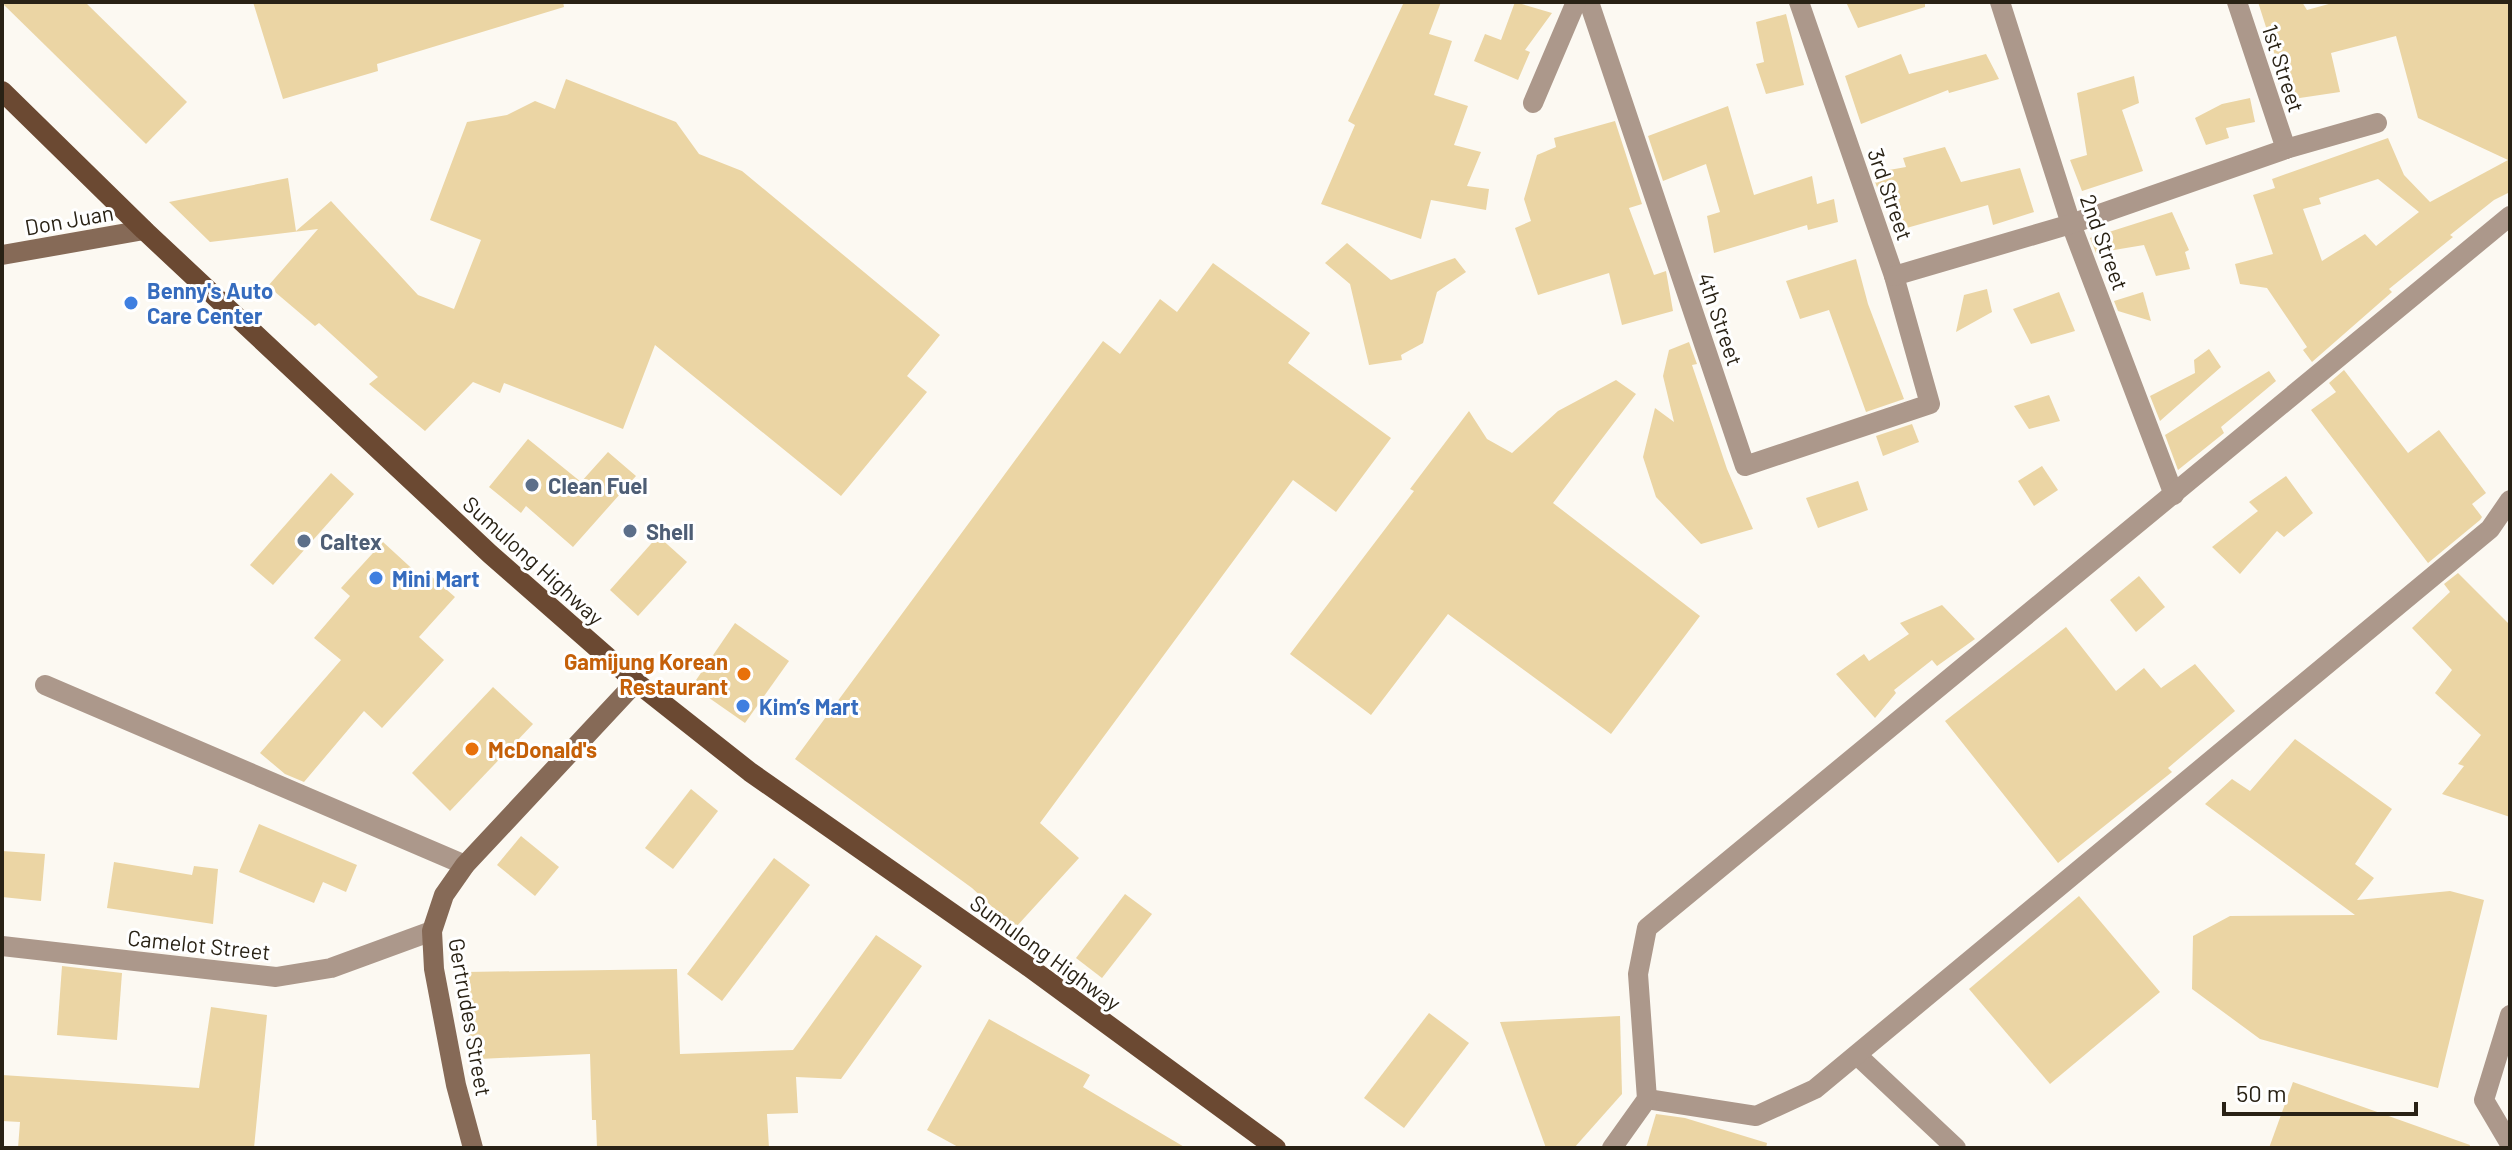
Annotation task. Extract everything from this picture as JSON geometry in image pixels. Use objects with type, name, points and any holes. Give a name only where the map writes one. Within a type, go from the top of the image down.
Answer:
[{"type":"main road","name":"Sumulong Highway","points":[[2,91],[144,230],[490,554],[636,682],[750,772],[1029,967],[1276,1148]]},
{"type":"street","points":[[1533,103],[1576,2]]},
{"type":"street","name":"4th Street","points":[[1589,2],[1745,466],[1930,404]]},
{"type":"street","name":"3rd Street","points":[[1799,2],[1894,276],[1930,404]]},
{"type":"street","name":"2nd Street","points":[[2000,2],[2071,224],[2174,495]]},
{"type":"street","name":"1st Street","points":[[2237,2],[2286,149]]},
{"type":"street","points":[[1894,276],[2071,224],[2286,149],[2377,123]]},
{"type":"street","points":[[1612,1148],[1647,1099],[1638,974],[1647,928],[2510,216]]},
{"type":"street","name":"Don Juan","points":[[2,255],[144,230]]},
{"type":"street","points":[[1647,1099],[1756,1116],[1815,1089],[1859,1057],[2490,529],[2510,500]]},
{"type":"street","name":"Gertrudes Street","points":[[473,1148],[453,1070],[434,969],[432,931],[444,895],[465,865],[636,682]]},
{"type":"street","points":[[45,685],[465,865]]},
{"type":"street","name":"Camelot Street","points":[[2,946],[276,977],[331,968],[432,931]]},
{"type":"street","points":[[2510,1015],[2484,1100],[2510,1144]]},
{"type":"street","points":[[1859,1057],[1956,1148]]},
{"type":"building","points":[[85,2],[187,102],[146,144],[2,3]]},
{"type":"building","points":[[253,2],[563,2],[564,7],[377,64],[378,71],[283,99]]},
{"type":"building","points":[[1404,2],[1441,2],[1429,34],[1452,41],[1434,95],[1468,106],[1454,145],[1481,152],[1467,186],[1489,189],[1486,210],[1431,200],[1421,239],[1321,204],[1355,125],[1348,121]]},
{"type":"building","points":[[1515,2],[1552,13],[1525,50],[1530,52],[1518,80],[1474,61],[1485,34],[1501,40]]},
{"type":"building","points":[[1846,2],[1925,2],[1925,7],[1858,28]]},
{"type":"building","points":[[2258,2],[2302,2],[2307,10],[2336,2],[2510,2],[2510,192],[2494,200],[2450,235],[2453,237],[2389,289],[2392,292],[2312,362],[2303,350],[2307,347],[2267,288],[2240,284],[2235,264],[2273,254],[2253,195],[2275,188],[2272,179],[2388,138],[2404,175],[2430,202],[2508,160],[2418,118],[2396,36],[2331,53],[2340,92],[2293,99],[2280,71]],"holes":[[[2378,179],[2419,212],[2376,246],[2365,234],[2322,261],[2303,209],[2321,204],[2319,198]]]},
{"type":"building","points":[[1786,14],[1804,85],[1766,94],[1756,64],[1764,62],[1756,22]]},
{"type":"building","points":[[1901,54],[1909,74],[1986,54],[1999,79],[1949,93],[1948,90],[1861,124],[1845,76]]},
{"type":"building","points":[[2134,76],[2139,103],[2122,110],[2143,171],[2082,191],[2070,160],[2087,155],[2077,93]]},
{"type":"building","points":[[566,79],[676,122],[699,154],[742,171],[940,335],[907,376],[927,392],[841,496],[655,345],[623,429],[504,383],[500,393],[473,382],[425,431],[369,384],[378,377],[319,323],[315,326],[268,286],[318,229],[210,242],[169,202],[288,178],[296,231],[331,201],[418,295],[454,309],[481,240],[430,220],[467,122],[507,115],[535,101],[555,109]]},
{"type":"building","points":[[2250,98],[2255,122],[2226,128],[2229,138],[2206,145],[2195,118],[2222,104]]},
{"type":"building","points":[[1728,106],[1754,195],[1812,176],[1817,204],[1834,199],[1838,222],[1808,230],[1807,225],[1714,253],[1707,216],[1720,212],[1706,164],[1663,181],[1648,136]]},
{"type":"building","points":[[1615,121],[1642,204],[1629,208],[1654,275],[1666,271],[1673,311],[1622,325],[1609,273],[1538,295],[1515,228],[1531,221],[1524,199],[1537,155],[1556,147],[1554,138]]},
{"type":"building","points":[[1945,147],[1961,182],[2020,168],[2034,212],[1993,225],[1988,205],[1903,229],[1897,206],[1885,210],[1872,173],[1906,167],[1903,158]]},
{"type":"building","points":[[2172,212],[2189,250],[2185,252],[2190,269],[2156,276],[2144,245],[2096,253],[2090,238]]},
{"type":"building","points":[[1347,243],[1391,280],[1455,258],[1466,272],[1437,292],[1423,343],[1401,355],[1402,360],[1369,365],[1350,284],[1325,263]]},
{"type":"building","points":[[1856,259],[1868,304],[1904,399],[1866,412],[1829,310],[1800,319],[1786,281]]},
{"type":"building","points":[[1213,263],[1310,333],[1288,363],[1391,438],[1336,512],[1293,480],[1040,823],[1079,858],[1015,928],[972,888],[795,759],[1103,341],[1120,354],[1160,299],[1177,312]]},
{"type":"building","points":[[1987,289],[1992,312],[1956,332],[1964,295]]},
{"type":"building","points":[[2059,292],[2075,331],[2031,344],[2013,309]]},
{"type":"building","points":[[2143,292],[2151,321],[2118,311],[2114,301]]},
{"type":"building","points":[[1689,342],[1697,364],[1692,365],[1727,469],[1753,529],[1701,544],[1656,497],[1643,457],[1655,408],[1674,422],[1663,376],[1669,350]]},
{"type":"building","points":[[2209,349],[2221,367],[2160,421],[2150,396],[2195,373],[2194,360]]},
{"type":"building","points":[[2344,370],[2408,453],[2439,430],[2486,493],[2472,504],[2482,517],[2480,520],[2428,563],[2311,410],[2336,392],[2329,383]]},
{"type":"building","points":[[2269,371],[2276,381],[2221,427],[2224,433],[2178,470],[2165,435]]},
{"type":"building","points":[[1616,380],[1636,394],[1553,503],[1700,616],[1611,734],[1448,614],[1371,715],[1290,654],[1414,491],[1410,489],[1469,411],[1487,439],[1512,453],[1558,411]]},
{"type":"building","points":[[2049,395],[2060,421],[2029,429],[2014,406]]},
{"type":"building","points":[[1912,424],[1919,442],[1883,456],[1876,436]]},
{"type":"building","points":[[528,439],[581,482],[608,452],[636,476],[573,547],[526,506],[521,513],[489,487]]},
{"type":"building","points":[[2042,466],[2058,490],[2034,506],[2018,481]]},
{"type":"building","points":[[331,473],[354,494],[273,585],[250,565]]},
{"type":"building","points":[[2286,476],[2313,513],[2284,537],[2277,531],[2240,574],[2212,547],[2258,511],[2249,502]]},
{"type":"building","points":[[1858,481],[1868,510],[1818,528],[1806,498]]},
{"type":"building","points":[[658,536],[687,562],[638,616],[610,590]]},
{"type":"building","points":[[383,542],[420,576],[424,570],[455,597],[419,637],[444,660],[382,728],[364,711],[304,782],[285,774],[260,753],[341,660],[314,638],[350,596],[341,588]]},
{"type":"building","points":[[2458,573],[2510,625],[2510,817],[2442,794],[2464,766],[2458,764],[2481,735],[2435,693],[2452,670],[2412,628],[2450,592],[2444,584]]},
{"type":"building","points":[[2139,576],[2165,607],[2136,632],[2110,600]]},
{"type":"building","points":[[1942,605],[1975,639],[1937,666],[1932,660],[1894,690],[1896,693],[1875,718],[1836,674],[1864,654],[1869,661],[1909,634],[1900,623]]},
{"type":"building","points":[[735,623],[789,661],[745,723],[692,686]]},
{"type":"building","points":[[2066,627],[2116,691],[2144,668],[2161,688],[2195,664],[2235,711],[2168,768],[2172,772],[2058,863],[1945,721]]},
{"type":"building","name":"McDonald's","points":[[493,687],[533,724],[450,811],[412,773]]},
{"type":"building","points":[[2295,739],[2392,809],[2355,864],[2374,878],[2357,900],[2450,891],[2484,900],[2438,1088],[2260,1039],[2192,989],[2193,936],[2230,916],[2355,915],[2205,804],[2232,779],[2250,791]]},
{"type":"building","points":[[691,789],[718,811],[673,869],[645,848]]},
{"type":"building","points":[[259,824],[357,865],[346,892],[323,882],[314,903],[239,872]]},
{"type":"building","points":[[521,836],[559,867],[535,896],[497,865]]},
{"type":"building","points":[[2,851],[45,854],[41,901],[2,897]]},
{"type":"building","points":[[774,858],[810,885],[722,1001],[687,974]]},
{"type":"building","points":[[114,862],[192,875],[194,866],[218,869],[213,924],[107,908]]},
{"type":"building","points":[[1125,894],[1152,914],[1102,978],[1076,958]]},
{"type":"building","points":[[2079,896],[2160,992],[2050,1084],[1969,989]]},
{"type":"building","points":[[876,935],[922,966],[841,1079],[796,1077],[798,1113],[767,1114],[769,1148],[597,1148],[596,1120],[592,1120],[590,1054],[479,1059],[481,1039],[469,1042],[466,972],[677,969],[680,1054],[793,1050]]},
{"type":"building","points":[[62,966],[122,973],[117,1040],[57,1035]]},
{"type":"building","points":[[211,1007],[267,1015],[254,1148],[18,1148],[20,1122],[2,1121],[2,1075],[199,1088]]},
{"type":"building","points":[[1429,1013],[1469,1043],[1404,1128],[1364,1098]]},
{"type":"building","points":[[1620,1016],[1622,1094],[1574,1148],[1546,1148],[1500,1022]]},
{"type":"building","points":[[989,1019],[1090,1075],[1083,1087],[1186,1148],[960,1148],[927,1130]]},
{"type":"building","points":[[2293,1082],[2470,1145],[2469,1148],[2269,1148]]},
{"type":"building","points":[[1656,1114],[1685,1118],[1767,1143],[1766,1148],[1646,1148]]},
{"type":"place","name":"Benny's Auto Care Center","points":[[131,303]]},
{"type":"place","name":"Clean Fuel","points":[[532,485]]},
{"type":"place","name":"Shell","points":[[630,531]]},
{"type":"place","name":"Caltex","points":[[304,541]]},
{"type":"place","name":"Mini Mart","points":[[376,578]]},
{"type":"place","name":"Gamijung Korean Restaurant","points":[[744,674]]},
{"type":"place","name":"Kim’s Mart","points":[[743,706]]},
{"type":"place","name":"McDonald's","points":[[472,749]]}]
